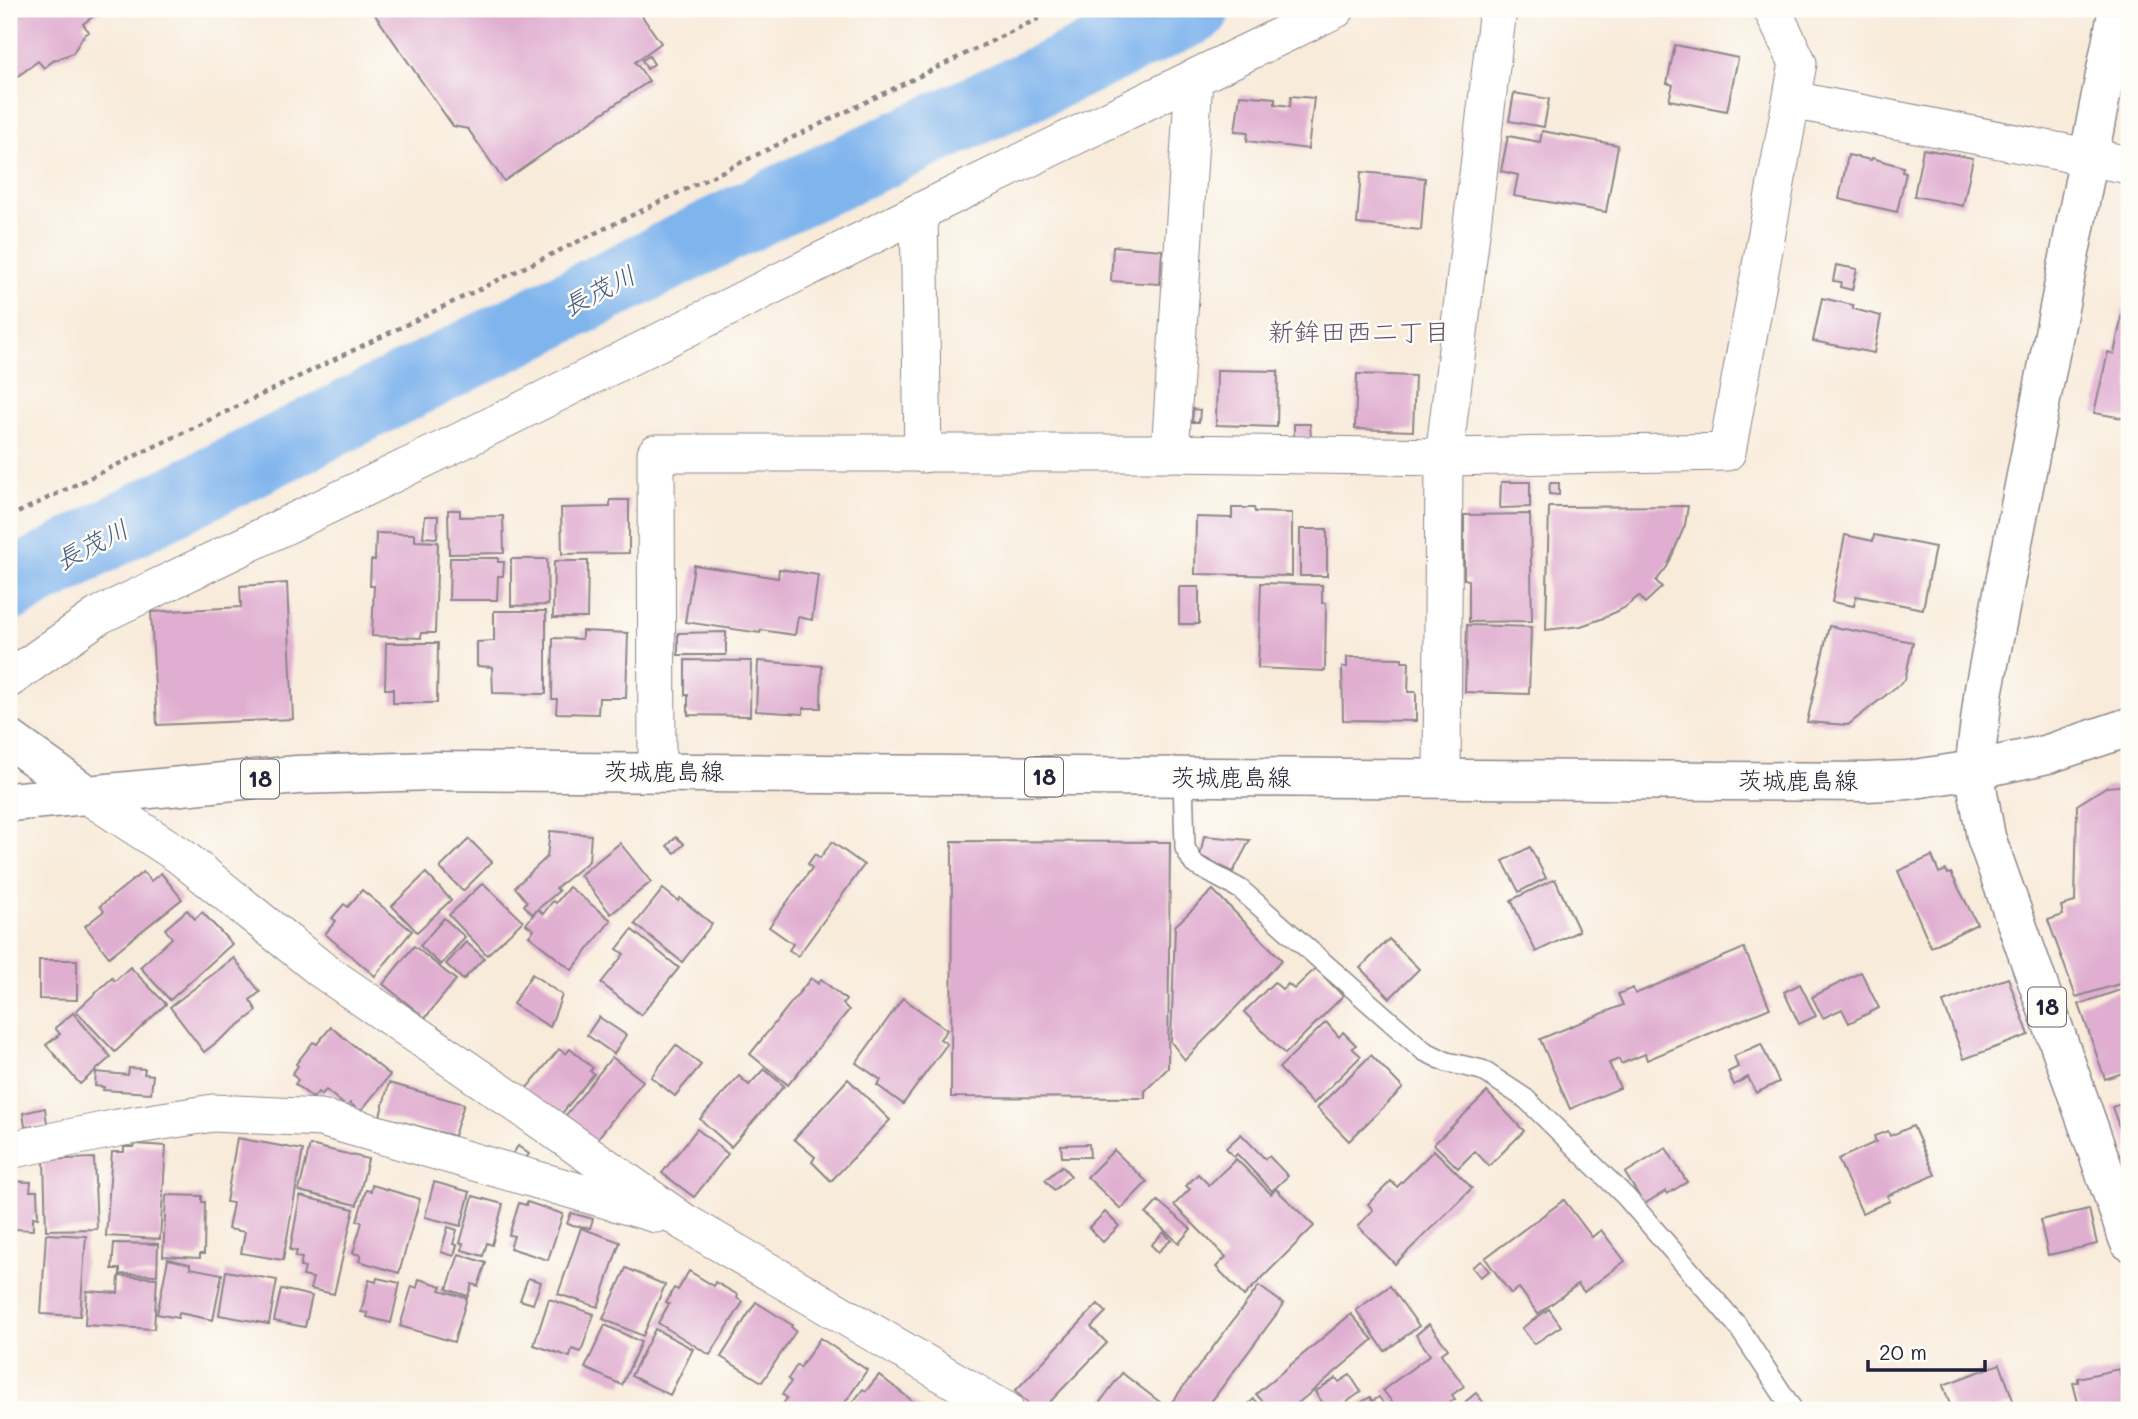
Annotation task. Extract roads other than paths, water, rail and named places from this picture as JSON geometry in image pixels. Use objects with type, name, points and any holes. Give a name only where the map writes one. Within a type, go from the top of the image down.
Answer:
[{"type":"main road","points":[[1974,770],[1984,689],[2118,9]]},
{"type":"main road","name":"茨城鹿島線","points":[[9,802],[298,775],[434,771],[1866,782],[1908,780],[1974,770],[2048,754],[2129,727]]},
{"type":"main road","points":[[9,739],[87,795]]},
{"type":"main road","name":"18","points":[[1974,770],[1986,837],[2129,1241]]},
{"type":"street","points":[[9,679],[97,616],[459,442],[919,212],[1336,9]]},
{"type":"street","points":[[1441,779],[1444,457],[1498,9]]},
{"type":"street","points":[[657,772],[656,453],[1170,453],[1444,457],[1727,452],[1798,62],[1772,9]]},
{"type":"street","points":[[1170,453],[1194,79]]},
{"type":"street","points":[[1793,100],[2129,165]]},
{"type":"street","points":[[919,212],[923,454]]},
{"type":"street","points":[[87,795],[179,855],[322,970],[684,1222],[1005,1410]]},
{"type":"street","points":[[9,1150],[118,1128],[213,1113],[321,1118],[684,1222]]},
{"type":"lane","points":[[1183,778],[1185,848],[1194,864],[1240,889],[1424,1051],[1447,1062],[1482,1070],[1526,1098],[1626,1197],[1737,1325],[1793,1410]]},
{"type":"waterway","name":"長茂川","points":[[9,587],[145,515],[779,201],[1195,9]]},
{"type":"district","name":"新鉾田西二丁目","points":[[1359,332]]}]
